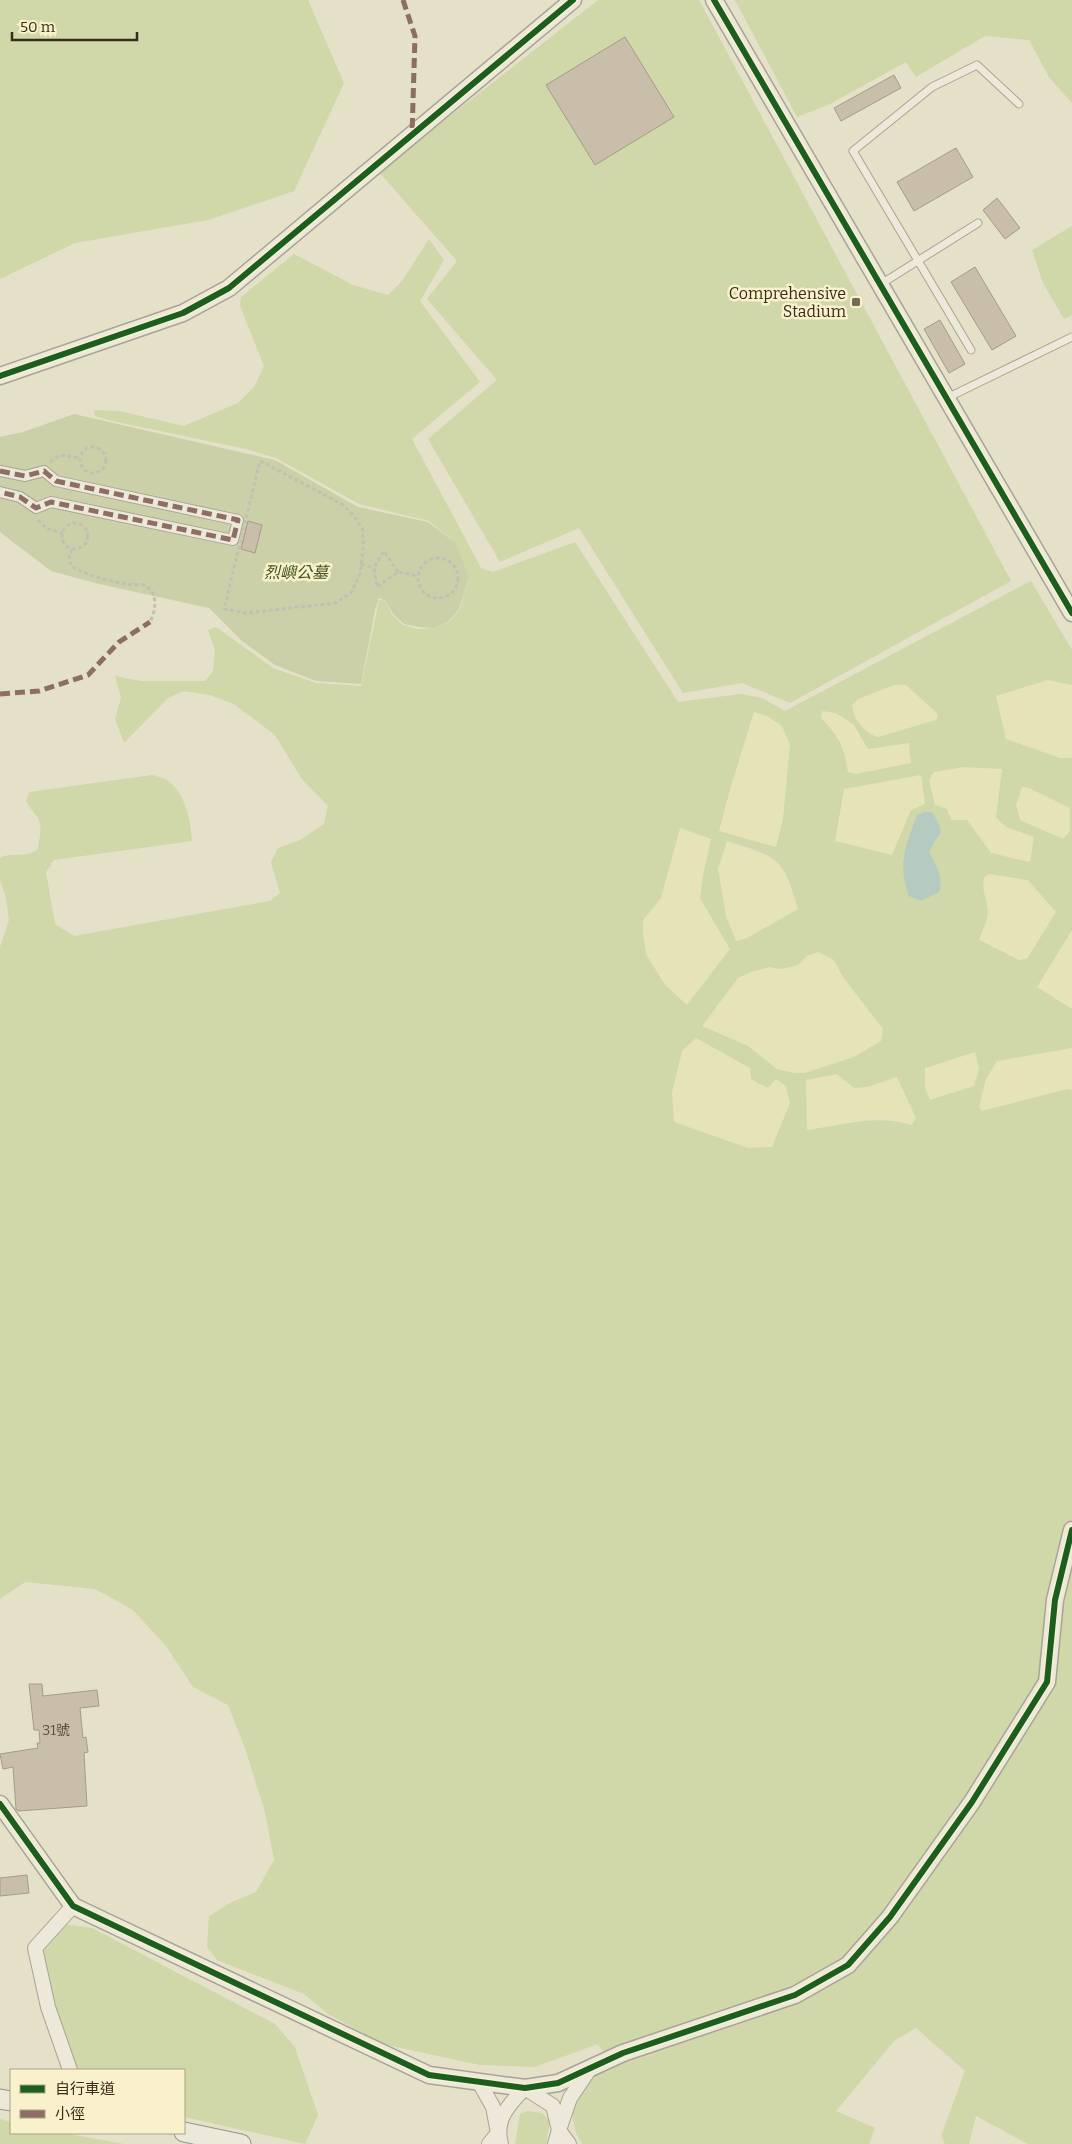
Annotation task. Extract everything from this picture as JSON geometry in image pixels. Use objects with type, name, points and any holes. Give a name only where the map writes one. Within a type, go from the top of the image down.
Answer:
[{"type":"main road","points":[[185,2132],[241,2144]]},
{"type":"street","points":[[0,376],[183,313],[229,288],[573,0]]},
{"type":"street","points":[[714,0],[1072,613]]},
{"type":"street","points":[[0,471],[25,476],[44,471],[56,481],[238,520],[233,540],[51,502],[36,508],[20,497],[0,492]]},
{"type":"street","points":[[0,1804],[73,1906],[429,2075],[525,2088],[558,2083],[623,2053],[795,1995],[848,1965],[890,1917],[972,1802],[1047,1682],[1055,1600],[1072,1530]]},
{"type":"street","points":[[70,2069],[48,2007],[35,1948],[73,1906]]},
{"type":"street","points":[[556,2144],[570,2098],[589,2070]]},
{"type":"street","points":[[479,2082],[493,2107],[499,2138]]},
{"type":"street","points":[[525,2088],[553,2106],[559,2130],[569,2144]]},
{"type":"street","points":[[489,2144],[499,2138],[507,2107],[525,2088]]},
{"type":"lane","points":[[971,350],[854,151],[932,87],[977,65],[1019,104]]},
{"type":"lane","points":[[880,284],[978,223]]},
{"type":"lane","points":[[946,398],[1072,337]]},
{"type":"path","points":[[96,447],[103,451],[106,463],[101,470],[93,473],[82,467],[80,458],[88,448],[96,447]]},
{"type":"path","points":[[44,471],[46,465],[60,455],[80,458]]},
{"type":"path","points":[[260,460],[342,504],[354,516],[363,530],[361,564],[360,573],[350,593],[335,603],[246,613],[224,609],[260,460]]},
{"type":"path","points":[[36,508],[36,518],[47,529],[63,533]]},
{"type":"path","points":[[75,524],[86,530],[86,542],[81,548],[72,549],[66,545],[63,533],[67,526],[75,524]]},
{"type":"path","points":[[72,549],[69,558],[71,566],[78,570],[110,581],[144,585],[154,595],[155,606],[150,622]]},
{"type":"path","points":[[398,572],[377,587],[374,568],[384,551],[398,572],[418,576]]},
{"type":"path","points":[[439,557],[450,561],[458,571],[459,578],[458,584],[450,594],[438,598],[426,594],[421,589],[418,576],[422,565],[432,558],[439,557]]},
{"type":"path","points":[[361,564],[374,568]]},
{"type":"shaded area","points":[[1048,680],[1072,685],[1072,758],[1060,758],[1006,739],[996,696]]},
{"type":"shaded area","points":[[894,685],[906,685],[936,712],[938,717],[936,720],[878,737],[869,735],[853,714],[852,705],[858,699]]},
{"type":"shaded area","points":[[822,711],[836,713],[854,725],[868,749],[909,743],[911,763],[856,774],[848,772],[843,747],[821,718]]},
{"type":"shaded area","points":[[755,712],[767,716],[782,726],[790,744],[783,819],[776,847],[719,831],[731,786]]},
{"type":"shaded area","points":[[964,767],[1002,769],[996,817],[1006,827],[1034,837],[1030,862],[991,853],[967,820],[951,820],[935,806],[929,780],[934,772]]},
{"type":"shaded area","points":[[921,775],[925,804],[896,844],[892,855],[835,841],[844,789]]},
{"type":"shaded area","points":[[1022,787],[1029,788],[1070,808],[1070,831],[1063,839],[1019,819],[1016,806]]},
{"type":"shaded area","points":[[924,812],[932,812],[941,830],[939,837],[929,852],[941,881],[939,892],[921,901],[909,896],[905,885],[903,864],[906,845],[917,815]]},
{"type":"shaded area","points":[[680,827],[711,839],[703,876],[711,917],[730,949],[687,1005],[665,985],[646,954],[643,933],[643,919],[661,898]]},
{"type":"shaded area","points":[[727,841],[776,861],[784,873],[798,909],[747,938],[736,941],[726,916],[718,869]]},
{"type":"shaded area","points":[[989,874],[1028,880],[1056,912],[1027,959],[1019,960],[979,939],[988,917],[988,905],[982,891],[984,878]]},
{"type":"shaded area","points":[[1072,930],[1072,1009],[1036,987]]},
{"type":"shaded area","points":[[818,952],[834,960],[843,977],[883,1029],[881,1041],[854,1057],[805,1073],[794,1073],[777,1069],[748,1046],[701,1026],[738,978],[769,967],[781,969],[798,965],[807,956]]},
{"type":"shaded area","points":[[696,1037],[750,1068],[751,1079],[768,1087],[776,1079],[786,1086],[790,1103],[772,1147],[748,1148],[674,1122],[672,1092],[683,1051]]},
{"type":"shaded area","points":[[1072,1048],[1072,1090],[1067,1089],[981,1111],[979,1106],[986,1079],[997,1061]]},
{"type":"shaded area","points":[[975,1052],[979,1069],[974,1086],[930,1100],[925,1088],[925,1068]]},
{"type":"shaded area","points":[[837,1074],[867,1087],[897,1076],[916,1118],[912,1125],[892,1119],[868,1119],[807,1130],[806,1080]]},
{"type":"green space","points":[[0,0],[308,0],[344,83],[294,191],[208,220],[75,243],[0,279]]},
{"type":"green space","points":[[598,0],[699,0],[1011,581],[790,703],[742,683],[683,693],[579,528],[500,562],[428,439],[497,380],[427,299],[457,261],[379,172]]},
{"type":"green space","points":[[735,0],[1072,0],[1072,103],[1049,77],[1029,40],[985,36],[916,77],[906,62],[828,105],[797,117]]},
{"type":"green space","points":[[1072,226],[1072,315],[1064,319],[1043,283],[1032,250]]},
{"type":"green space","points":[[429,239],[444,260],[420,301],[480,382],[412,439],[481,568],[493,572],[575,542],[678,702],[741,694],[762,698],[785,711],[1031,581],[1072,650],[1072,685],[1048,680],[996,696],[1006,739],[1060,758],[1072,758],[1072,930],[1037,987],[1072,1009],[1072,1048],[997,1061],[986,1079],[979,1106],[982,1111],[1067,1089],[1072,1090],[1072,2144],[1028,2144],[976,2116],[969,2144],[945,2144],[941,2136],[965,2071],[916,2028],[894,2041],[836,2111],[875,2128],[869,2144],[582,2144],[576,2133],[572,2115],[579,2095],[587,2081],[612,2065],[598,2044],[535,2067],[480,2065],[382,2044],[328,2014],[304,1994],[217,1960],[207,1947],[209,1916],[232,1902],[256,1892],[274,1860],[265,1812],[246,1751],[228,1705],[193,1687],[166,1646],[133,1610],[95,1589],[25,1582],[0,1599],[0,947],[9,920],[6,898],[0,879],[0,858],[10,855],[29,854],[38,849],[40,825],[38,818],[26,801],[29,792],[152,775],[167,780],[173,785],[183,799],[186,808],[192,841],[54,860],[46,872],[55,924],[74,936],[270,901],[280,893],[271,862],[278,848],[300,840],[324,824],[328,806],[301,778],[275,735],[234,704],[210,695],[183,691],[167,699],[124,743],[115,719],[121,698],[115,676],[141,681],[205,681],[213,671],[215,651],[208,630],[216,627],[273,668],[316,683],[361,686],[379,600],[386,601],[392,615],[403,625],[418,629],[435,628],[449,622],[460,609],[469,577],[457,544],[429,521],[359,504],[276,458],[246,449],[112,421],[95,416],[94,410],[119,411],[184,426],[238,403],[254,387],[264,366],[240,306],[241,297],[294,254],[353,285],[388,295],[402,281]],"holes":[[[894,685],[906,685],[936,712],[938,717],[936,720],[878,737],[864,729],[857,720],[852,705],[858,699]],[[822,711],[836,713],[854,725],[868,749],[909,743],[911,763],[856,774],[848,772],[840,742],[821,718]],[[754,712],[767,716],[782,726],[790,744],[783,819],[776,847],[719,831]],[[964,767],[1002,769],[996,817],[1006,827],[1034,837],[1030,862],[991,853],[967,820],[951,820],[947,809],[935,805],[929,780],[934,772]],[[921,775],[925,804],[911,810],[892,855],[835,841],[844,789]],[[1022,787],[1029,788],[1070,808],[1070,831],[1063,839],[1020,820],[1016,805]],[[680,828],[711,839],[700,898],[730,949],[687,1005],[665,985],[646,954],[643,920],[661,898]],[[941,830],[939,838],[903,879]],[[727,841],[761,852],[777,862],[788,878],[798,909],[747,938],[736,941],[726,916],[718,869]],[[989,874],[1028,880],[1056,912],[1027,959],[1019,960],[979,940],[988,914],[983,886],[984,878]],[[818,952],[834,960],[843,977],[883,1029],[881,1041],[854,1057],[805,1073],[794,1073],[777,1069],[748,1046],[702,1026],[738,978],[769,967],[781,969],[798,965],[807,956]],[[696,1038],[750,1068],[751,1079],[768,1088],[776,1079],[786,1086],[790,1103],[772,1147],[748,1148],[674,1122],[672,1092],[682,1051]],[[975,1052],[979,1069],[974,1086],[930,1100],[925,1088],[925,1068]],[[837,1074],[854,1088],[867,1087],[897,1077],[916,1118],[912,1125],[884,1120],[847,1123],[807,1130],[806,1080]]]},
{"type":"green space","name":"烈嶼公墓","points":[[74,414],[275,460],[358,507],[428,522],[457,544],[469,577],[459,609],[449,621],[435,628],[419,627],[404,624],[393,614],[386,601],[379,598],[361,684],[316,681],[275,665],[242,641],[209,608],[99,584],[51,571],[0,532],[0,437],[23,432]]},
{"type":"green space","points":[[63,1924],[92,1928],[275,2024],[295,2047],[318,2115],[305,2144],[185,2117],[185,2069],[68,2069],[44,2000],[42,1942]]},
{"type":"green space","points":[[528,2111],[542,2113],[550,2121],[546,2144],[515,2144],[520,2114]]},
{"type":"green space","points":[[0,2119],[10,2122],[10,2134],[69,2134],[124,2144],[0,2144]]},
{"type":"building","points":[[625,37],[674,117],[595,165],[546,85]]},
{"type":"building","points":[[894,75],[901,88],[841,121],[834,108]]},
{"type":"building","points":[[956,148],[973,177],[914,211],[897,182]]},
{"type":"building","points":[[997,198],[1020,228],[1005,239],[983,210]]},
{"type":"building","points":[[975,267],[1016,336],[992,350],[951,282]]},
{"type":"building","points":[[940,320],[965,364],[949,373],[924,329]]},
{"type":"building","points":[[248,521],[262,525],[255,553],[241,549]]},
{"type":"building","points":[[29,1684],[42,1684],[43,1696],[97,1690],[99,1706],[80,1708],[83,1738],[86,1737],[88,1752],[84,1753],[87,1806],[18,1811],[16,1809],[13,1767],[3,1769],[0,1754],[38,1748],[37,1743],[40,1743],[39,1730],[34,1730]]},
{"type":"building","points":[[27,1875],[29,1893],[0,1896],[0,1878]]},
{"type":"marked path","points":[[403,0],[415,36],[412,135]]},
{"type":"marked path","points":[[0,471],[25,476],[44,471],[56,481],[238,520],[233,540],[51,502],[36,508],[20,497],[0,492]]},
{"type":"marked path","points":[[0,694],[39,691],[88,675],[119,642],[150,622]]},
{"type":"cycle path","points":[[0,376],[183,313],[229,288],[573,0]]},
{"type":"cycle path","points":[[714,0],[1072,613]]},
{"type":"cycle path","points":[[0,1804],[73,1906],[429,2075],[525,2088],[558,2083],[623,2053],[795,1995],[848,1965],[890,1917],[972,1802],[1047,1682],[1055,1600],[1072,1530]]},
{"type":"place","name":"Comprehensive Stadium","points":[[856,302]]}]
